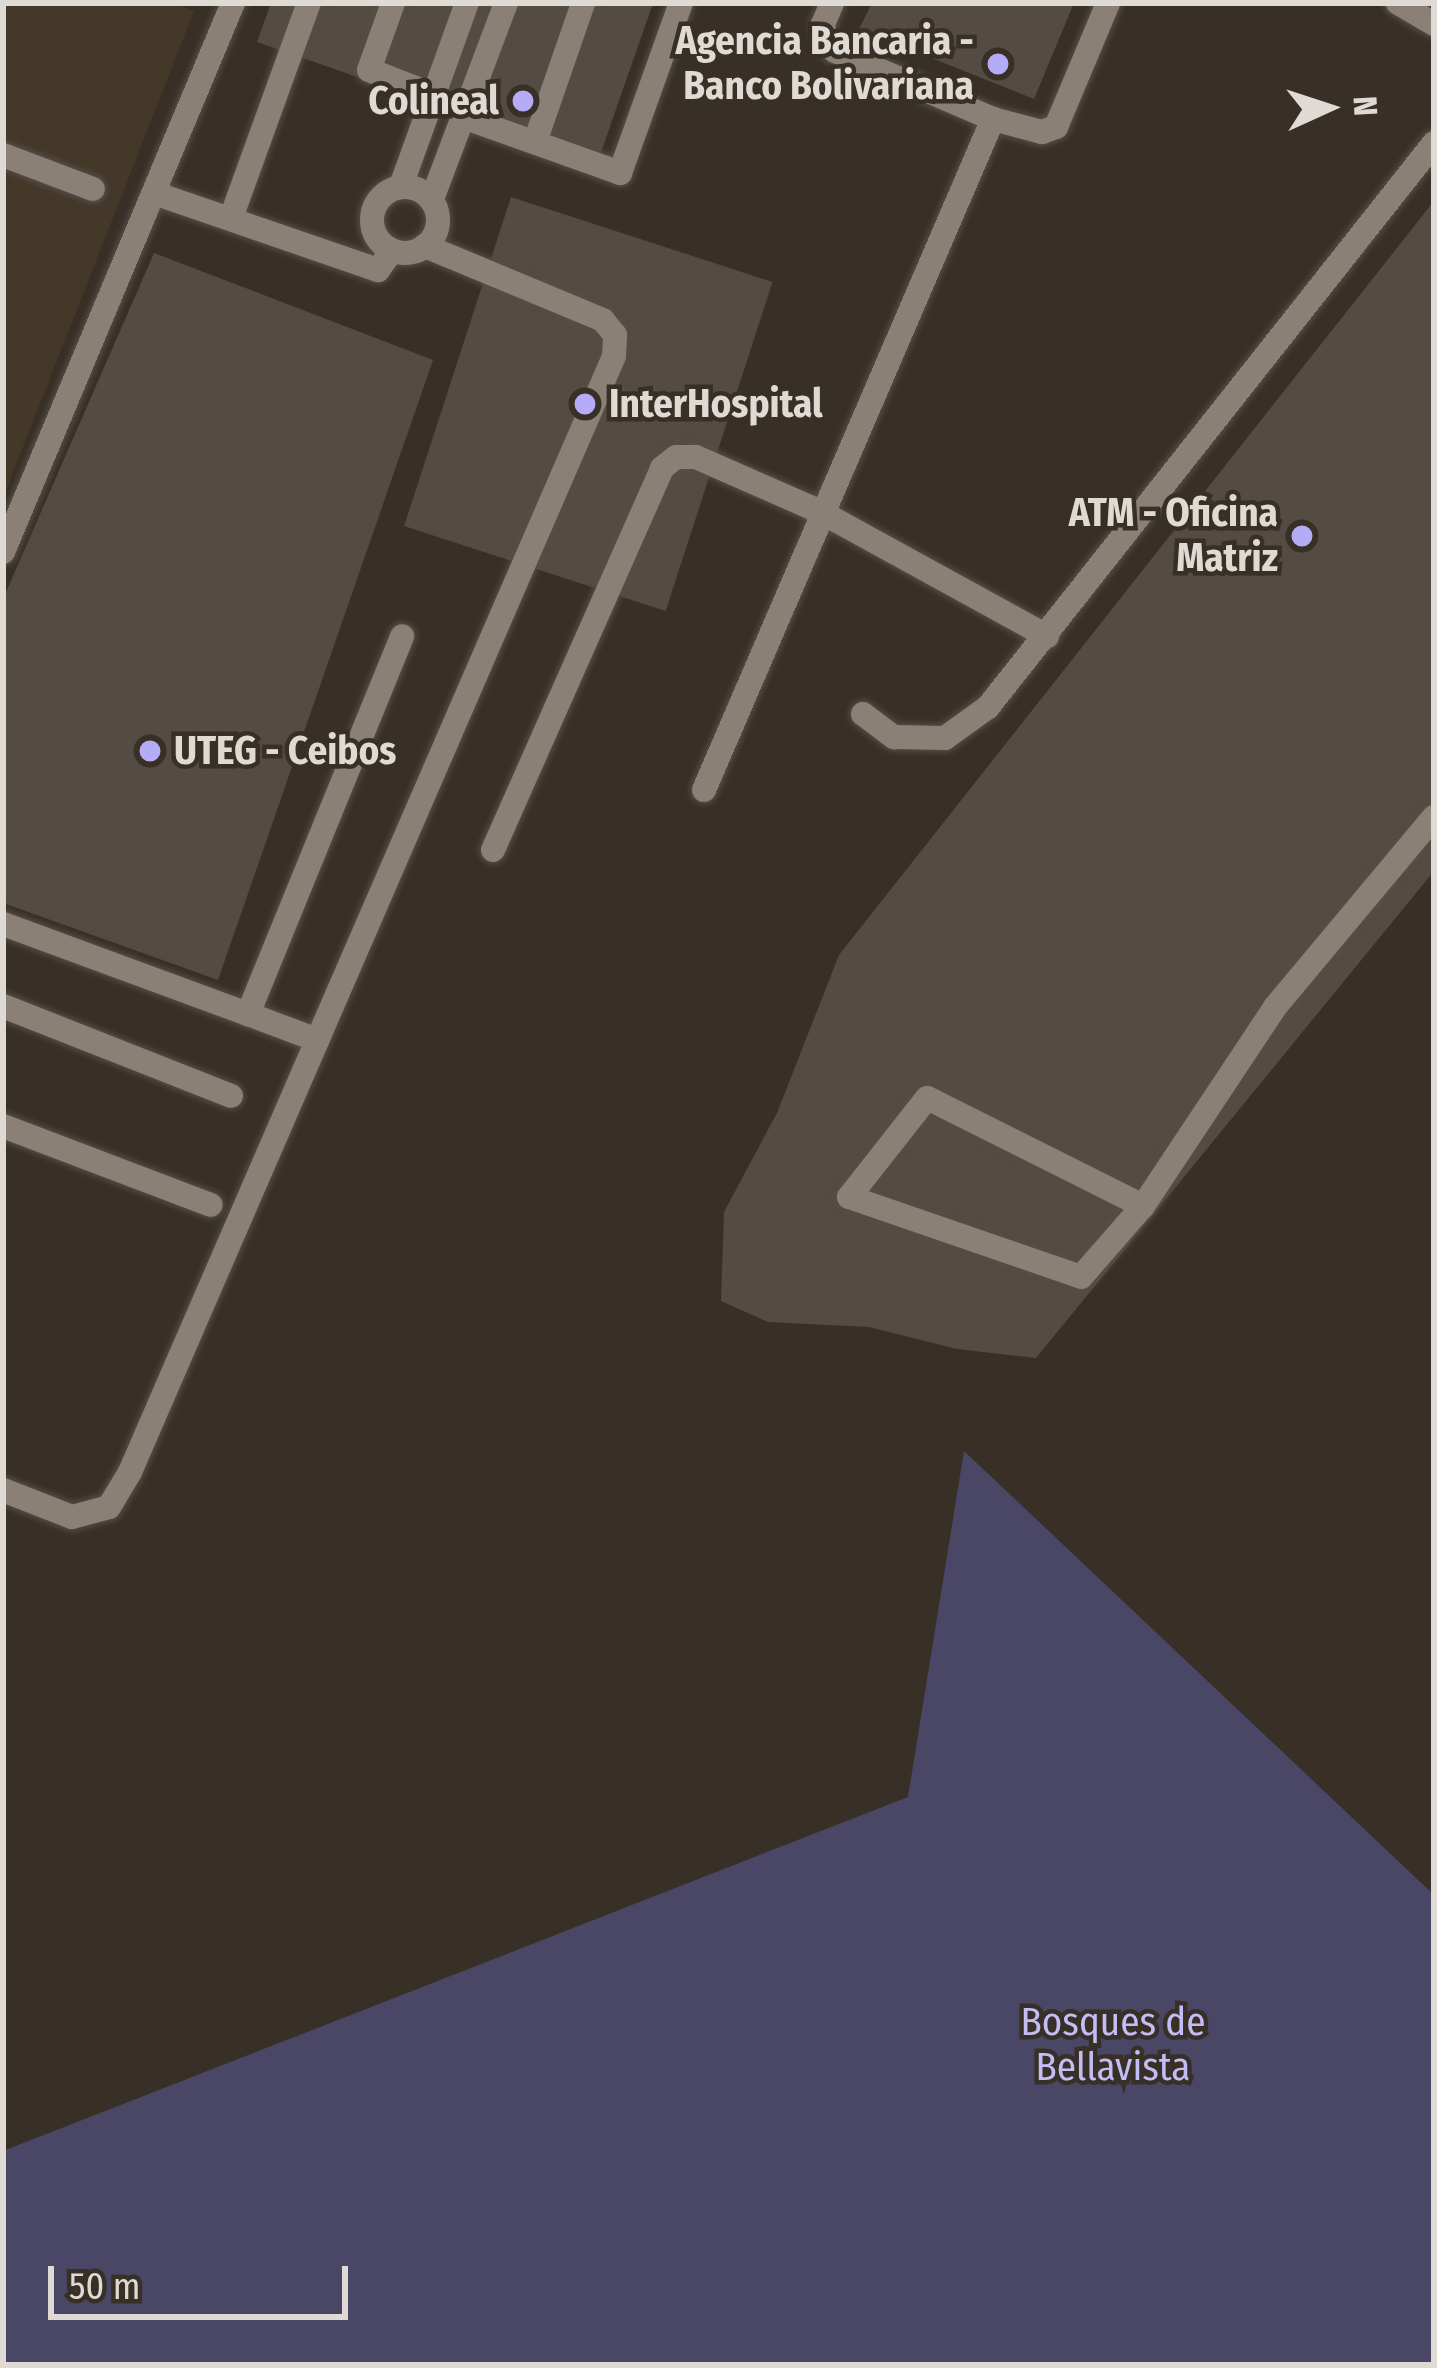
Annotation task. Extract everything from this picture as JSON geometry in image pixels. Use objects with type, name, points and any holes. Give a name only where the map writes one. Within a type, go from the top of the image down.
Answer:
[{"type":"lane","points":[[3,552],[157,194],[232,3]]},
{"type":"lane","points":[[231,218],[309,3]]},
{"type":"lane","points":[[394,3],[369,70],[434,95]]},
{"type":"lane","points":[[401,186],[467,3]]},
{"type":"lane","points":[[432,199],[506,3]]},
{"type":"lane","points":[[535,142],[584,3]]},
{"type":"lane","points":[[463,117],[620,172],[681,3]]},
{"type":"lane","points":[[832,3],[823,24],[825,41],[835,51],[993,119],[1042,132],[1056,127],[1108,3]]},
{"type":"lane","points":[[1398,3],[1434,24]]},
{"type":"lane","points":[[704,790],[993,119]]},
{"type":"lane","points":[[862,714],[894,737],[944,738],[988,707],[1434,142]]},
{"type":"lane","points":[[3,155],[93,189]]},
{"type":"lane","points":[[401,186],[418,188],[432,199],[438,216],[436,233],[425,247],[409,254],[392,251],[378,240],[371,223],[374,206],[385,192],[401,186]]},
{"type":"lane","points":[[157,194],[378,270],[392,251]]},
{"type":"lane","points":[[3,1490],[72,1516],[110,1507],[130,1472],[614,356],[615,335],[603,320],[425,247]]},
{"type":"lane","points":[[493,850],[662,467],[676,458],[696,457],[821,512],[1047,636]]},
{"type":"lane","points":[[248,1014],[403,636]]},
{"type":"lane","points":[[1143,1206],[927,1098],[849,1198],[1081,1277],[1143,1206],[1275,1007],[1434,817]]},
{"type":"lane","points":[[3,924],[317,1040]]},
{"type":"lane","points":[[3,1006],[231,1096]]},
{"type":"lane","points":[[3,1126],[211,1205]]},
{"type":"shaded area","points":[[3,3],[173,3],[194,11],[3,498]]},
{"type":"green space","name":"Bosques de Bellavista","points":[[964,1451],[1434,1895],[1434,2365],[3,2365],[3,2151],[908,1797]]},
{"type":"building","name":"Colineal","points":[[271,3],[653,3],[598,161],[257,42]]},
{"type":"building","name":"Agencia Bancaria - Banco Bolivariana","points":[[872,3],[1074,3],[1034,99],[859,29]]},
{"type":"building","name":"InterHospital","points":[[511,197],[773,282],[666,611],[404,526]]},
{"type":"building","name":"ATM - Oficina Matriz","points":[[1434,201],[1434,871],[1036,1358],[957,1349],[869,1327],[768,1322],[721,1301],[724,1212],[777,1113],[839,955]]},
{"type":"building","name":"UTEG - Ceibos","points":[[154,253],[433,360],[218,980],[3,903],[3,599]]},
{"type":"place","name":"Agencia Bancaria - Banco Bolivariana","points":[[998,64]]},
{"type":"place","name":"Colineal","points":[[523,101]]},
{"type":"place","name":"InterHospital","points":[[585,404]]},
{"type":"place","name":"ATM - Oficina Matriz","points":[[1302,536]]},
{"type":"place","name":"UTEG - Ceibos","points":[[150,751]]}]
